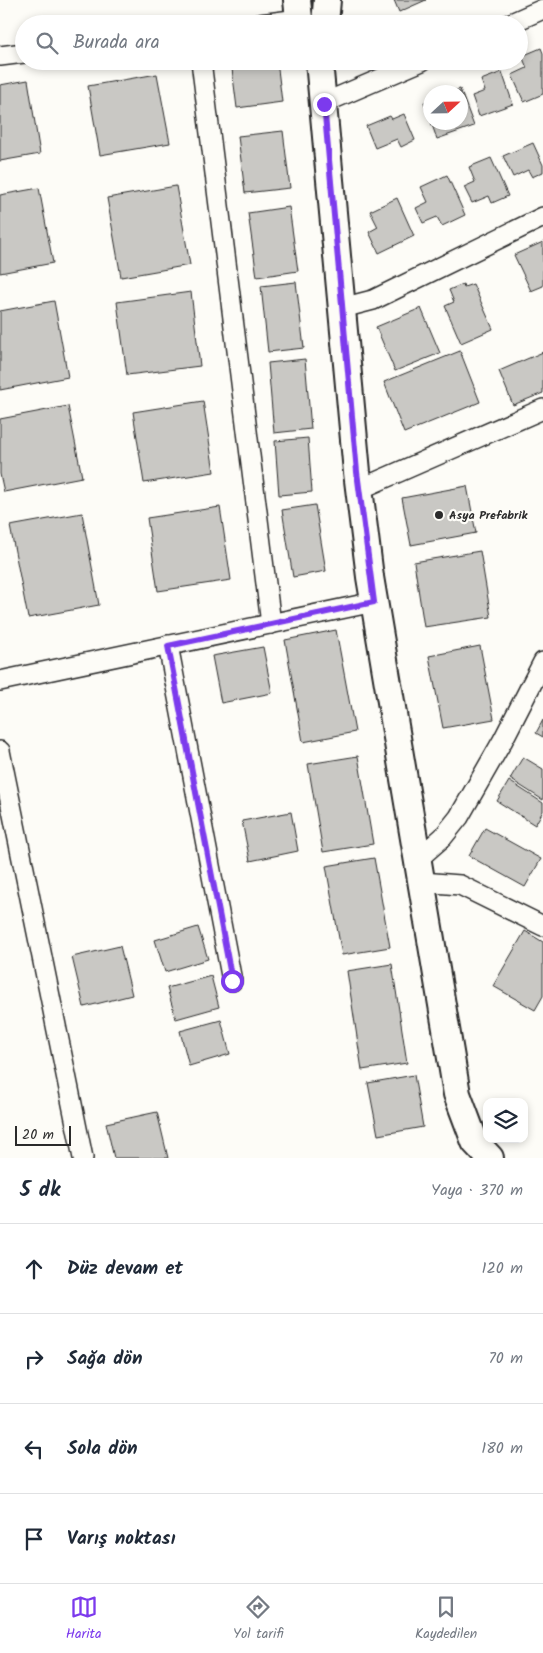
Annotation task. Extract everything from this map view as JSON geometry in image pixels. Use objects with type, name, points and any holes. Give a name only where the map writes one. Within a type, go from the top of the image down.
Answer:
[{"type":"street","points":[[326,15],[327,0]]},
{"type":"street","points":[[528,16],[543,9]]},
{"type":"street","points":[[0,56],[15,54]]},
{"type":"street","points":[[201,70],[271,624]]},
{"type":"street","points":[[320,70],[360,489],[374,602],[457,1094],[475,1142],[490,1158]]},
{"type":"street","points":[[324,104],[401,70]]},
{"type":"street","points":[[342,308],[373,300],[543,217]]},
{"type":"street","points":[[360,489],[543,409]]},
{"type":"street","points":[[0,681],[374,602]]},
{"type":"street","points":[[168,646],[232,981]]},
{"type":"street","points":[[420,871],[459,817],[543,662]]},
{"type":"street","points":[[0,751],[84,1158]]},
{"type":"street","points":[[420,871],[460,885],[543,926]]},
{"type":"building","points":[[394,0],[426,0],[399,12]]},
{"type":"building","points":[[541,48],[543,53],[543,94],[524,102],[512,75],[523,70],[528,70],[528,53]]},
{"type":"building","points":[[232,70],[278,70],[282,102],[237,108]]},
{"type":"building","points":[[502,72],[513,104],[479,116],[472,96],[485,91],[481,80]]},
{"type":"building","points":[[157,74],[170,143],[100,155],[88,86]]},
{"type":"building","points":[[28,80],[40,154],[0,161],[0,85]]},
{"type":"building","points":[[468,110],[474,126],[468,128]]},
{"type":"building","points":[[404,114],[415,140],[401,147],[397,139],[375,148],[366,126],[390,116],[392,119]]},
{"type":"building","points":[[434,130],[463,130],[437,139]]},
{"type":"building","points":[[283,131],[290,188],[245,193],[238,136]]},
{"type":"building","points":[[533,143],[543,165],[543,172],[532,177],[528,170],[513,177],[503,156]]},
{"type":"building","points":[[491,158],[508,196],[492,203],[489,196],[472,203],[464,187],[475,182],[469,167]]},
{"type":"building","points":[[447,175],[465,215],[442,226],[437,217],[423,223],[416,208],[428,202],[421,187]]},
{"type":"building","points":[[176,186],[190,265],[121,277],[107,198]]},
{"type":"building","points":[[39,188],[53,263],[0,273],[0,195]]},
{"type":"building","points":[[397,198],[414,236],[379,253],[369,232],[378,227],[370,211]]},
{"type":"building","points":[[289,207],[298,271],[257,277],[248,213]]},
{"type":"building","points":[[543,242],[543,286],[531,291],[514,255]]},
{"type":"building","points":[[296,282],[304,348],[268,352],[261,286]]},
{"type":"building","points":[[463,284],[464,287],[473,284],[493,329],[461,343],[445,306],[454,302],[449,290]]},
{"type":"building","points":[[191,292],[200,366],[127,375],[117,302]]},
{"type":"building","points":[[54,301],[68,377],[0,390],[0,311]]},
{"type":"building","points":[[421,308],[440,353],[395,371],[376,327]]},
{"type":"building","points":[[460,351],[480,402],[404,433],[384,382]]},
{"type":"building","points":[[543,352],[543,393],[513,405],[499,371]]},
{"type":"building","points":[[305,359],[311,429],[274,433],[268,363]]},
{"type":"building","points":[[203,401],[214,472],[144,483],[133,412]]},
{"type":"building","points":[[68,406],[82,477],[4,492],[0,474],[0,419]]},
{"type":"building","points":[[308,438],[312,492],[279,495],[275,441]]},
{"type":"building","name":"Asya Prefabrik","points":[[467,486],[476,533],[411,545],[402,498]]},
{"type":"building","points":[[315,505],[326,571],[293,577],[282,510]]},
{"type":"building","points":[[220,507],[231,580],[158,591],[147,518]]},
{"type":"building","points":[[82,513],[99,605],[28,618],[10,526]]},
{"type":"building","points":[[480,551],[491,617],[424,627],[414,562]]},
{"type":"building","points":[[336,630],[355,732],[303,742],[285,640]]},
{"type":"building","points":[[480,646],[494,719],[443,728],[429,656]]},
{"type":"building","points":[[263,647],[272,693],[221,703],[212,656]]},
{"type":"building","points":[[543,720],[543,737],[536,733]]},
{"type":"building","points":[[358,756],[373,844],[323,852],[308,764]]},
{"type":"building","points":[[523,757],[543,769],[543,800],[510,779]]},
{"type":"building","points":[[509,781],[543,803],[543,811],[535,825],[497,801]]},
{"type":"building","points":[[291,812],[298,851],[250,861],[242,821]]},
{"type":"building","points":[[485,828],[541,859],[525,887],[469,856]]},
{"type":"building","points":[[374,858],[390,947],[342,955],[326,866]]},
{"type":"building","points":[[198,927],[208,959],[165,972],[155,940]]},
{"type":"building","points":[[525,931],[543,942],[543,996],[535,1010],[493,986]]},
{"type":"building","points":[[120,946],[132,995],[84,1007],[72,957]]},
{"type":"building","points":[[392,964],[407,1063],[362,1070],[347,971]]},
{"type":"building","points":[[211,976],[219,1007],[176,1019],[167,988]]},
{"type":"building","points":[[221,1020],[230,1054],[189,1066],[180,1031]]},
{"type":"building","points":[[414,1075],[423,1127],[378,1135],[368,1083]]},
{"type":"building","points":[[157,1112],[168,1158],[114,1158],[106,1123]]},
{"type":"place","name":"Asya Prefabrik","points":[[439,515]]},
{"type":"route","points":[[232,981],[168,646],[374,602],[357,472],[324,104]]}]
